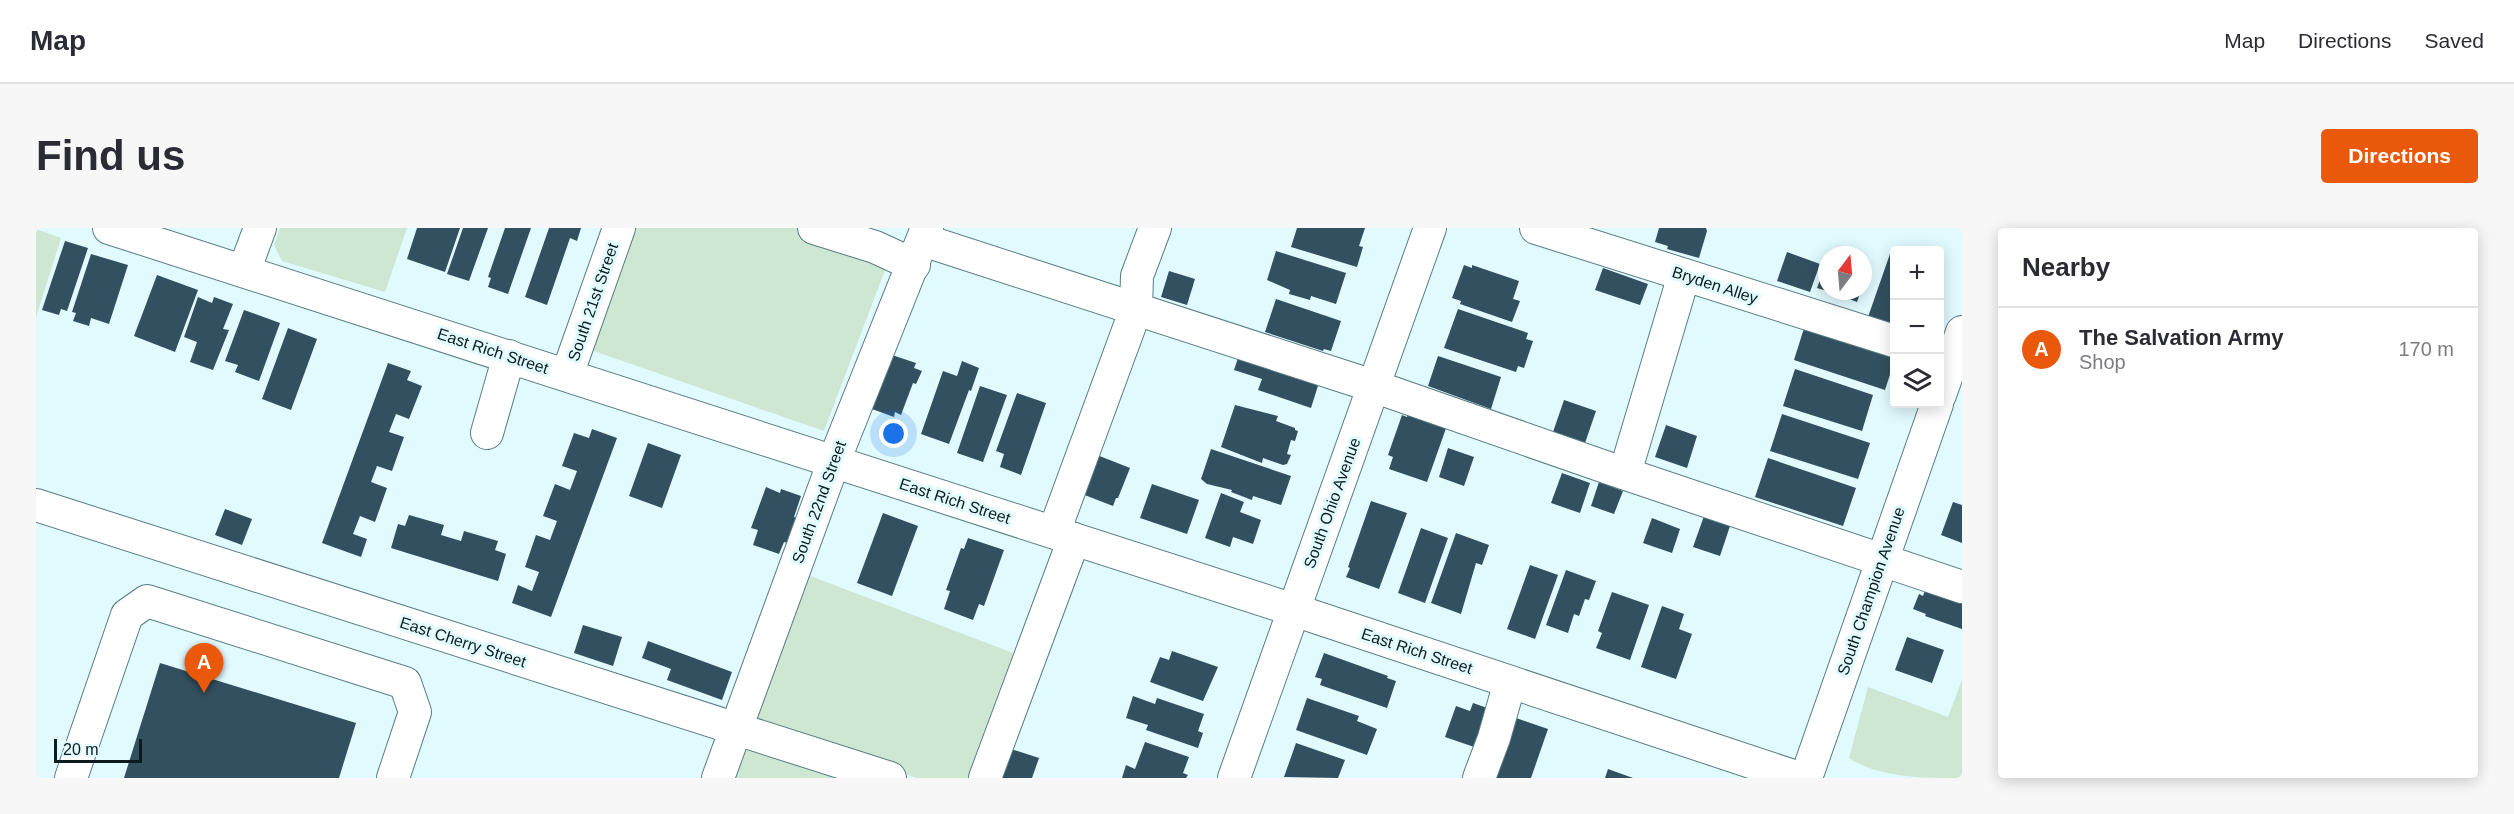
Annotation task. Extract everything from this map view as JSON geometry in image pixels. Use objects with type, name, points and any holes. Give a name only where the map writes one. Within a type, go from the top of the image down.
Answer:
[{"type":"street","name":"East Rich Street","points":[[110,228],[1064,535],[1799,778]]},
{"type":"street","points":[[244,271],[260,228]]},
{"type":"street","name":"South 21st Street","points":[[567,375],[619,228]]},
{"type":"street","points":[[814,228],[875,247],[921,244],[1136,309],[1373,386],[1962,587]]},
{"type":"street","points":[[986,778],[1136,309],[1137,276],[1155,228]]},
{"type":"street","name":"South Ohio Avenue","points":[[1234,778],[1430,228]]},
{"type":"street","name":"Bryden Alley","points":[[1536,228],[1890,340]]},
{"type":"street","name":"South 22nd Street","points":[[718,778],[834,461],[921,244]]},
{"type":"street","points":[[1625,473],[1684,275]]},
{"type":"street","points":[[1944,383],[1954,352]]},
{"type":"street","points":[[487,433],[508,356]]},
{"type":"street","name":"South Champion Avenue","points":[[1806,778],[1936,408]]},
{"type":"street","name":"East Cherry Street","points":[[36,505],[890,778]]},
{"type":"street","points":[[71,778],[128,615],[147,601],[405,683],[415,712],[393,778]]},
{"type":"street","points":[[1479,778],[1494,738],[1510,682]]},
{"type":"green space","points":[[280,228],[407,228],[385,292],[282,261],[274,245]]},
{"type":"green space","points":[[635,228],[800,228],[890,257],[824,431],[591,350]]},
{"type":"green space","points":[[36,229],[61,238],[36,317]]},
{"type":"green space","points":[[805,574],[1016,654],[972,778],[917,778],[753,721]]},
{"type":"green space","points":[[1962,680],[1962,778],[1902,776],[1874,770],[1849,758],[1868,687],[1948,717]]},
{"type":"green space","points":[[747,736],[872,778],[733,778]]},
{"type":"building","points":[[417,228],[460,228],[445,272],[407,259]]},
{"type":"building","points":[[463,228],[488,228],[469,281],[447,274]]},
{"type":"building","points":[[505,228],[531,228],[508,294],[488,287],[491,278],[488,277]]},
{"type":"building","points":[[549,228],[581,228],[577,241],[570,238],[547,305],[525,297]]},
{"type":"building","points":[[1297,228],[1365,228],[1359,246],[1363,247],[1357,267],[1291,247]]},
{"type":"building","points":[[1659,228],[1706,228],[1699,258],[1667,249],[1668,246],[1655,242]]},
{"type":"building","points":[[65,241],[88,248],[67,311],[61,309],[59,315],[42,310]]},
{"type":"building","points":[[1276,251],[1346,273],[1336,304],[1311,296],[1310,300],[1289,294],[1290,290],[1267,280]]},
{"type":"building","points":[[1787,252],[1818,263],[1810,292],[1777,281]]},
{"type":"building","points":[[91,254],[128,265],[109,324],[91,318],[89,326],[73,321],[76,313],[72,312]]},
{"type":"building","points":[[1890,254],[1890,325],[1868,317]]},
{"type":"building","points":[[1464,265],[1472,268],[1472,265],[1519,281],[1513,299],[1520,301],[1512,322],[1460,304],[1461,301],[1452,298]]},
{"type":"building","points":[[1603,268],[1648,284],[1640,305],[1595,290]]},
{"type":"building","points":[[1169,271],[1195,279],[1187,305],[1161,297]]},
{"type":"building","points":[[157,275],[198,290],[175,352],[134,336]]},
{"type":"building","points":[[198,297],[212,303],[214,297],[233,304],[223,329],[229,330],[213,370],[190,362],[197,342],[184,337]]},
{"type":"building","points":[[1276,299],[1341,321],[1331,351],[1324,349],[1323,351],[1265,332]]},
{"type":"building","points":[[1458,309],[1528,333],[1526,339],[1533,341],[1524,368],[1518,366],[1516,372],[1444,348]]},
{"type":"building","points":[[244,310],[280,323],[259,381],[235,372],[238,365],[225,361]]},
{"type":"building","points":[[1806,322],[1890,349],[1890,374],[1885,390],[1794,360]]},
{"type":"building","points":[[288,328],[317,339],[291,410],[262,399]]},
{"type":"building","points":[[1241,349],[1321,376],[1311,408],[1258,390],[1262,379],[1234,370]]},
{"type":"building","points":[[892,355],[916,363],[914,368],[922,371],[916,384],[913,383],[901,415],[895,412],[894,417],[872,409]]},
{"type":"building","points":[[1438,356],[1501,377],[1491,409],[1428,386]]},
{"type":"building","points":[[962,361],[979,368],[949,444],[921,434],[943,371],[957,376]]},
{"type":"building","points":[[388,363],[411,371],[407,380],[422,386],[409,419],[396,414],[389,432],[404,437],[392,471],[377,466],[371,482],[387,488],[375,522],[360,516],[353,534],[367,539],[361,557],[322,543]]},
{"type":"building","points":[[1795,369],[1873,395],[1862,431],[1783,406]]},
{"type":"building","points":[[980,386],[1007,395],[983,462],[957,453]]},
{"type":"building","points":[[1017,393],[1046,403],[1021,475],[1000,467],[1004,454],[996,451]]},
{"type":"building","points":[[1564,400],[1596,411],[1585,443],[1553,432]]},
{"type":"building","points":[[1412,404],[1450,417],[1427,482],[1389,469],[1393,457],[1388,455],[1402,415],[1407,417]]},
{"type":"building","points":[[1235,405],[1278,416],[1276,421],[1298,431],[1295,441],[1291,440],[1287,454],[1291,455],[1287,464],[1283,465],[1263,458],[1262,463],[1221,447]]},
{"type":"building","points":[[1782,414],[1870,443],[1858,479],[1770,451]]},
{"type":"building","points":[[1666,425],[1697,436],[1687,468],[1655,457]]},
{"type":"building","points":[[592,429],[617,438],[551,617],[512,603],[518,585],[532,591],[539,572],[525,567],[536,535],[550,540],[557,521],[543,516],[555,484],[570,490],[577,471],[562,466],[574,433],[589,438]]},
{"type":"building","points":[[648,443],[681,455],[662,508],[629,496]]},
{"type":"building","points":[[1448,448],[1474,457],[1464,486],[1439,477]]},
{"type":"building","points":[[1211,449],[1291,476],[1281,505],[1253,496],[1252,500],[1231,492],[1232,490],[1207,484],[1201,479]]},
{"type":"building","points":[[1097,455],[1130,468],[1113,506],[1082,494]]},
{"type":"building","points":[[1768,458],[1856,488],[1843,526],[1755,497]]},
{"type":"building","points":[[1562,473],[1590,483],[1580,513],[1551,503]]},
{"type":"building","points":[[1599,482],[1623,491],[1614,514],[1591,506]]},
{"type":"building","points":[[1152,484],[1199,500],[1187,534],[1140,518]]},
{"type":"building","points":[[766,487],[780,493],[781,489],[801,496],[794,517],[797,518],[787,543],[784,542],[779,554],[753,545],[758,530],[751,528]]},
{"type":"building","points":[[1221,493],[1244,502],[1240,512],[1261,520],[1253,544],[1233,537],[1230,547],[1205,538]]},
{"type":"building","points":[[1371,501],[1407,513],[1379,589],[1346,577]]},
{"type":"building","points":[[1953,502],[1962,505],[1962,543],[1941,535]]},
{"type":"building","points":[[225,509],[252,519],[242,545],[215,535]]},
{"type":"building","points":[[883,513],[918,526],[892,596],[857,583]]},
{"type":"building","points":[[409,515],[444,525],[441,535],[461,541],[464,531],[498,541],[495,550],[506,554],[498,581],[391,548],[398,524],[405,526]]},
{"type":"building","points":[[1704,516],[1730,526],[1720,556],[1693,547]]},
{"type":"building","points":[[1652,518],[1680,529],[1672,553],[1643,543]]},
{"type":"building","points":[[1421,528],[1448,538],[1425,603],[1398,593]]},
{"type":"building","points":[[1456,533],[1489,545],[1482,565],[1476,563],[1461,614],[1431,603]]},
{"type":"building","points":[[968,538],[1004,550],[984,606],[979,604],[973,620],[944,609],[950,591],[946,590],[961,548],[964,549]]},
{"type":"building","points":[[1530,565],[1558,575],[1535,639],[1507,629]]},
{"type":"building","points":[[1566,570],[1596,581],[1589,600],[1585,599],[1579,616],[1574,614],[1568,633],[1546,625]]},
{"type":"building","points":[[1929,579],[1962,591],[1962,629],[1925,616],[1926,614],[1913,609],[1919,594],[1923,596]]},
{"type":"building","points":[[1612,592],[1649,605],[1630,660],[1596,648],[1602,633],[1598,631]]},
{"type":"building","points":[[1662,606],[1684,614],[1679,629],[1692,634],[1676,679],[1641,667]]},
{"type":"building","points":[[583,625],[622,637],[613,666],[574,653]]},
{"type":"building","points":[[1907,637],[1944,650],[1932,683],[1895,670]]},
{"type":"building","points":[[648,641],[732,672],[722,700],[667,680],[671,669],[642,658]]},
{"type":"building","points":[[1172,651],[1218,667],[1203,701],[1150,682],[1160,657],[1169,660]]},
{"type":"building","points":[[1324,653],[1396,681],[1387,708],[1320,685],[1322,679],[1315,677]]},
{"type":"building","points":[[160,663],[356,723],[339,778],[124,778]]},
{"type":"building","points":[[1133,696],[1155,704],[1157,698],[1204,714],[1198,731],[1203,733],[1198,748],[1146,730],[1148,725],[1126,718]]},
{"type":"building","points":[[1307,698],[1359,716],[1357,721],[1377,729],[1367,755],[1296,730]]},
{"type":"building","points":[[1473,703],[1493,710],[1480,749],[1445,737],[1456,706],[1470,711]]},
{"type":"building","points":[[1516,718],[1548,729],[1531,778],[1496,778]]},
{"type":"building","points":[[1145,742],[1189,757],[1183,773],[1188,775],[1186,778],[1122,778],[1126,765],[1135,769]]},
{"type":"building","points":[[1296,743],[1345,760],[1338,778],[1284,777]]},
{"type":"building","points":[[1008,748],[1039,758],[1032,778],[998,778]]},
{"type":"building","points":[[1608,769],[1633,778],[1605,778]]},
{"type":"place","name":"The Salvation Army","points":[[204,693]]}]
